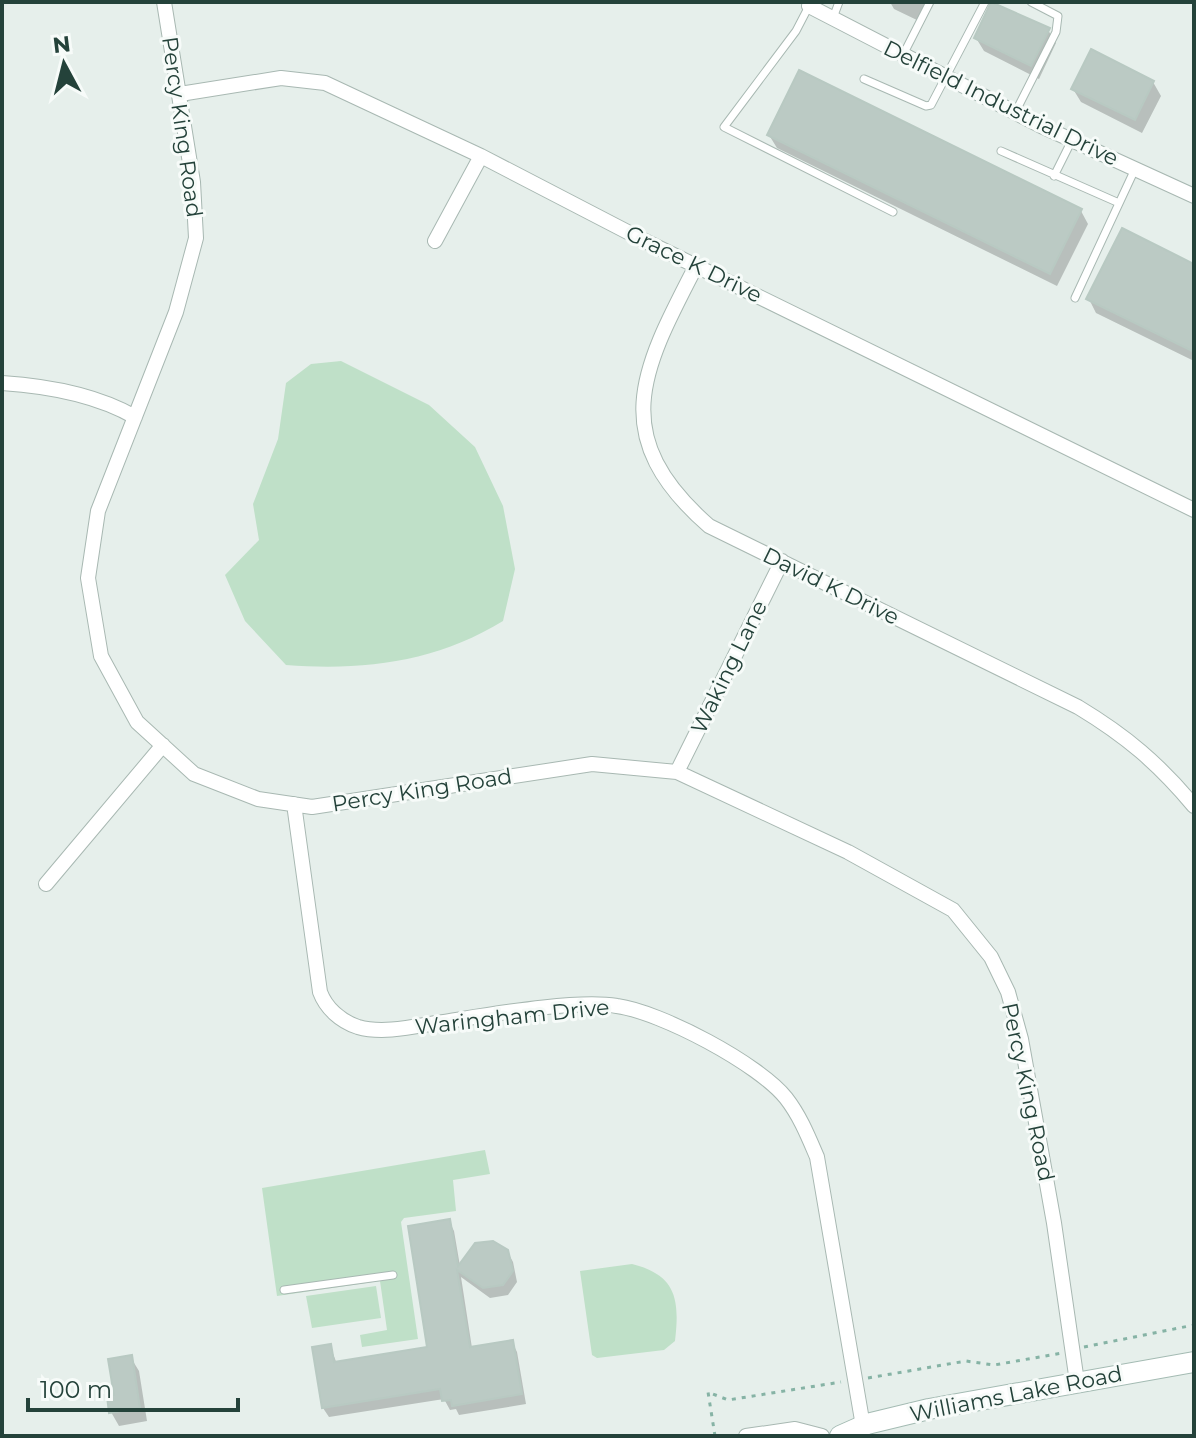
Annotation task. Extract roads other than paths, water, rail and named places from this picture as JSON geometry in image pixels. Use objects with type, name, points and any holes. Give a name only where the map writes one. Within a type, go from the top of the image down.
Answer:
[{"type":"main road","name":"Williams Lake Road","points":[[840,1436],[863,1426],[942,1407],[1194,1362]]},
{"type":"street","name":"Percy King Road","points":[[164,2],[193,182],[196,238],[176,312],[98,511],[88,578],[101,656],[137,722],[194,774],[258,799],[312,807],[592,764],[677,772],[848,852],[953,910],[991,957],[1008,992],[1021,1039],[1077,1382]]},
{"type":"street","name":"Delfield Industrial Drive","points":[[809,6],[1015,113],[1194,196]]},
{"type":"street","name":"Grace K Drive","points":[[180,94],[281,78],[325,83],[481,156],[696,266],[1194,510]]},
{"type":"street","points":[[435,241],[481,156]]},
{"type":"street","name":"David K Drive","points":[[696,266],[646,371],[642,405],[646,434],[658,467],[680,500],[709,526],[1078,707],[1127,737],[1166,772],[1194,806]]},
{"type":"street","points":[[2,383],[37,385],[78,394],[135,417]]},
{"type":"street","name":"Waking Lane","points":[[677,772],[782,561]]},
{"type":"street","points":[[46,884],[163,745]]},
{"type":"street","name":"Waringham Drive","points":[[294,804],[320,992],[326,1007],[355,1026],[395,1029],[585,1005],[617,1006],[689,1033],[737,1060],[784,1095],[801,1120],[817,1157],[863,1426]]},
{"type":"street","points":[[746,1436],[795,1429],[822,1436]]},
{"type":"lane","points":[[833,18],[839,2]]},
{"type":"lane","points":[[903,55],[930,2]]},
{"type":"lane","points":[[864,79],[926,106],[936,101],[985,2]]},
{"type":"lane","points":[[1015,113],[1056,32],[1058,16],[1031,2]]},
{"type":"lane","points":[[809,6],[796,31],[724,127],[893,212]]},
{"type":"lane","points":[[1054,176],[1072,140]]},
{"type":"lane","points":[[1001,151],[1119,203]]},
{"type":"lane","points":[[1075,298],[1135,169]]},
{"type":"lane","points":[[284,1290],[393,1275]]}]
